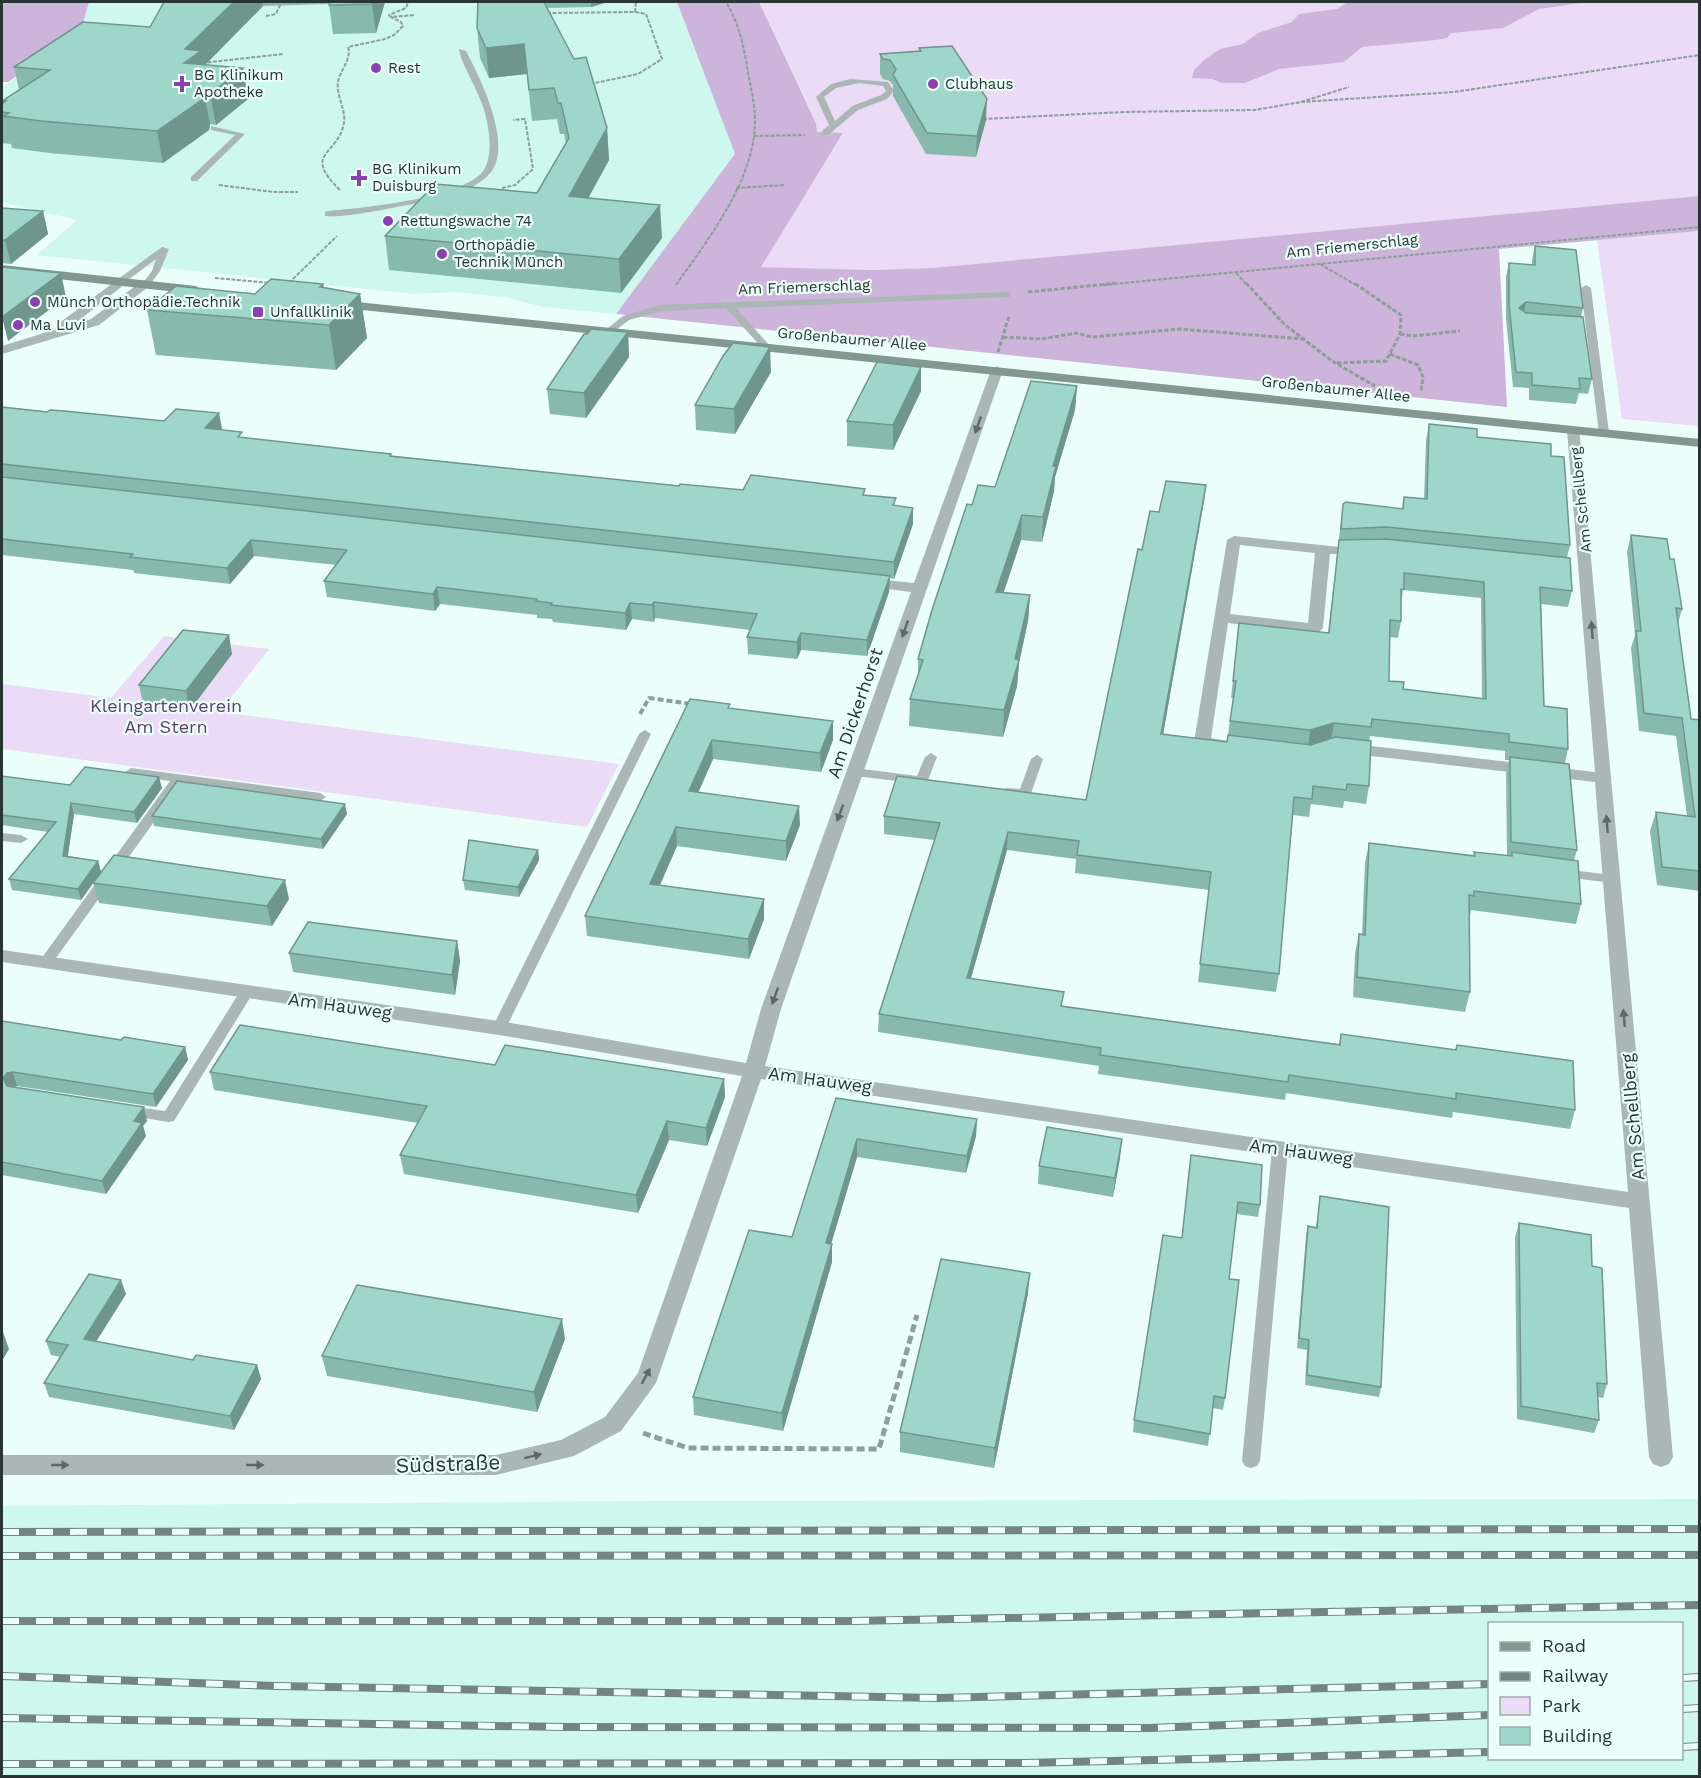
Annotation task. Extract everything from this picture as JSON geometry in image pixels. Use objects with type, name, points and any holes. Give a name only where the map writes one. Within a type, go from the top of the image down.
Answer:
[{"type":"main road","points":[[2,269],[209,291]]},
{"type":"main road","name":"Großenbaumer Allee","points":[[322,303],[767,348],[997,363],[1700,443]]},
{"type":"street","points":[[51,336],[121,281]]},
{"type":"street","points":[[2,350],[95,322],[146,284]]},
{"type":"street","name":"Am Dickerhorst","points":[[754,1071],[771,1009],[997,363]]},
{"type":"street","name":"Am Schellberg","points":[[1574,430],[1588,570],[1603,778],[1661,1457]]},
{"type":"street","points":[[1238,747],[1202,742],[1234,540],[1340,551],[1383,549]]},
{"type":"street","points":[[1221,618],[1315,628],[1323,549]]},
{"type":"street","name":"Am Schellberg","points":[[1565,567],[1588,570]]},
{"type":"street","points":[[848,580],[920,588]]},
{"type":"street","points":[[1331,747],[1603,778]]},
{"type":"street","name":"Am Hauweg","points":[[2,956],[499,1028],[754,1071],[1640,1202]]},
{"type":"street","name":"Südstraße","points":[[2,1466],[496,1465],[566,1449],[613,1424],[648,1377],[754,1071]]},
{"type":"lane","points":[[328,214],[451,192],[468,186],[488,171],[494,150],[487,105],[462,51]]},
{"type":"lane","points":[[825,133],[855,108],[884,98],[890,91],[885,84],[852,81],[826,90],[820,97],[833,125]]},
{"type":"lane","points":[[194,179],[241,134],[214,128]]},
{"type":"lane","points":[[121,281],[165,249],[156,271],[146,284]]},
{"type":"lane","points":[[1586,288],[1604,433]]},
{"type":"lane","name":"Am Friemerschlag","points":[[608,332],[626,318],[660,308],[1007,295]]},
{"type":"lane","points":[[728,304],[767,348]]},
{"type":"lane","points":[[1581,327],[1592,328]]},
{"type":"lane","points":[[499,1028],[645,734]]},
{"type":"lane","points":[[855,772],[928,781],[931,757]]},
{"type":"lane","points":[[991,789],[1025,793],[1037,759]]},
{"type":"lane","points":[[131,772],[320,797]]},
{"type":"lane","points":[[46,963],[178,779]]},
{"type":"lane","points":[[2,837],[21,839]]},
{"type":"lane","points":[[1543,870],[1612,879]]},
{"type":"lane","points":[[110,1108],[169,1117],[246,993]]},
{"type":"lane","points":[[1251,1461],[1280,1149]]},
{"type":"path","points":[[266,15],[276,14],[282,2]]},
{"type":"path","points":[[391,17],[389,15],[394,11],[406,8],[408,2]]},
{"type":"path","points":[[635,12],[636,2]]},
{"type":"path","points":[[660,308],[710,237],[742,177],[754,136],[754,109],[740,32],[726,2]]},
{"type":"path","points":[[542,13],[635,12],[646,14],[662,59],[652,69],[632,77],[585,85]]},
{"type":"path","points":[[391,17],[415,15]]},
{"type":"path","points":[[286,285],[363,209],[325,174],[321,163],[327,150],[339,136],[344,120],[343,104],[338,88],[339,78],[350,53],[348,47],[394,35],[403,26],[391,17]]},
{"type":"path","points":[[196,64],[283,54]]},
{"type":"path","points":[[975,120],[1123,112],[1233,111],[1302,102],[1454,92],[1700,55]]},
{"type":"path","points":[[1302,102],[1349,87]]},
{"type":"path","points":[[754,136],[813,134]]},
{"type":"path","points":[[736,188],[784,185]]},
{"type":"path","points":[[236,186],[273,192],[298,192]]},
{"type":"path","name":"Am Friemerschlag","points":[[1007,295],[1700,227]]},
{"type":"path","points":[[1320,264],[1360,286],[1401,315],[1400,334],[1386,361],[1336,363]]},
{"type":"path","points":[[1236,273],[1284,324],[1336,363],[1375,385],[1376,396]]},
{"type":"path","points":[[997,363],[1009,313],[1007,295]]},
{"type":"path","points":[[1003,336],[1042,339],[1076,333],[1092,337],[1179,329],[1304,339]]},
{"type":"path","points":[[1400,334],[1413,336],[1461,331]]},
{"type":"path","points":[[1390,354],[1418,365],[1423,377],[1420,394]]},
{"type":"path","points":[[638,718],[649,698],[695,704]]},
{"type":"path","points":[[613,1424],[688,1448],[879,1449],[917,1315]]},
{"type":"shaded area","points":[[2,2],[89,2],[80,34],[8,82],[2,82]]},
{"type":"shaded area","name":"BG Klinikum Duisburg","points":[[89,2],[677,2],[736,154],[616,314],[543,307],[509,298],[457,292],[415,294],[37,255],[77,220],[2,202],[2,87],[80,35]]},
{"type":"shaded area","points":[[677,2],[759,2],[816,123],[817,132],[843,133],[761,267],[873,270],[932,268],[1699,196],[1699,231],[1499,249],[1507,407],[616,314],[735,154]]},
{"type":"shaded area","points":[[1348,2],[1588,2],[1539,9],[1503,28],[1451,33],[1447,38],[1436,40],[1362,47],[1344,62],[1279,69],[1245,83],[1222,83],[1212,79],[1192,78],[1194,70],[1220,49],[1243,44],[1258,33],[1292,22],[1299,14],[1337,9]]},
{"type":"shaded area","points":[[1699,1499],[1699,1776],[2,1776],[2,1506],[638,1501]]},
{"type":"green space","points":[[759,2],[1699,2],[1699,196],[932,268],[873,270],[760,267],[843,134],[817,132],[816,122]]},
{"type":"green space","points":[[1699,231],[1699,426],[1622,419],[1597,240]]},
{"type":"green space","name":"Kleingartenverein Am Stern","points":[[164,636],[269,649],[220,712],[619,764],[587,827],[2,749],[2,684],[111,698]]},
{"type":"building","points":[[164,2],[234,2],[185,49],[201,51],[184,63],[243,68],[210,94],[204,93],[203,99],[157,131],[4,116],[9,113],[2,112],[2,104],[6,101],[2,101],[50,70],[14,67],[83,22],[150,27]]},
{"type":"building","points":[[330,2],[373,2],[372,4],[329,5]]},
{"type":"building","points":[[478,2],[544,2],[574,59],[586,57],[607,128],[569,196],[660,205],[619,259],[385,236],[435,184],[537,193],[569,138],[561,103],[558,103],[554,88],[529,90],[524,44],[486,48],[477,28]]},
{"type":"building","points":[[952,46],[987,99],[977,136],[927,133],[893,75],[896,69],[890,60],[883,59],[880,54]]},
{"type":"building","points":[[2,208],[43,211],[2,240]]},
{"type":"building","points":[[1535,246],[1576,250],[1583,308],[1526,302],[1519,308],[1526,313],[1583,317],[1592,379],[1579,378],[1580,389],[1532,385],[1532,373],[1516,372],[1509,305],[1509,263],[1535,265]]},
{"type":"building","points":[[2,267],[61,273],[2,317]]},
{"type":"building","points":[[271,279],[323,284],[320,287],[360,294],[329,325],[147,310],[176,286],[255,294]]},
{"type":"building","points":[[591,329],[628,332],[584,393],[547,389],[584,334]]},
{"type":"building","points":[[733,343],[770,347],[734,409],[695,405],[723,356]]},
{"type":"building","points":[[877,362],[921,367],[893,425],[847,421]]},
{"type":"building","points":[[1031,381],[1077,386],[1053,466],[1056,466],[1043,517],[1022,515],[996,592],[1030,595],[1015,659],[1019,660],[1004,710],[910,699],[923,660],[918,659],[932,610],[967,504],[972,505],[978,485],[995,487]]},
{"type":"building","points":[[2,407],[164,421],[176,409],[219,413],[205,428],[242,432],[238,437],[391,454],[390,456],[679,486],[680,484],[743,490],[751,475],[865,489],[863,495],[896,498],[893,505],[913,508],[894,562],[2,464]]},
{"type":"building","points":[[1429,424],[1477,429],[1477,437],[1551,444],[1551,456],[1564,457],[1570,545],[1386,527],[1341,529],[1343,504],[1346,502],[1403,509],[1404,497],[1427,499]]},
{"type":"building","points":[[2,477],[890,576],[867,640],[801,633],[797,642],[747,637],[757,614],[654,602],[652,605],[630,603],[625,613],[551,605],[552,603],[536,601],[537,599],[437,587],[433,594],[324,581],[347,550],[251,540],[227,568],[130,557],[133,554],[2,539]]},
{"type":"building","points":[[1166,481],[1206,485],[1161,734],[1227,742],[1228,735],[1311,745],[1335,737],[1371,741],[1369,786],[1347,784],[1346,790],[1313,786],[1312,799],[1294,797],[1279,974],[1200,964],[1211,872],[1077,855],[1079,841],[1008,832],[967,978],[1064,992],[1061,1006],[1340,1045],[1341,1034],[1456,1050],[1457,1045],[1573,1061],[1575,1110],[1456,1093],[1456,1099],[1289,1075],[1288,1082],[1100,1055],[1101,1048],[879,1014],[940,823],[884,816],[897,776],[1086,800],[1138,549],[1142,550],[1150,511],[1159,512]]},
{"type":"building","points":[[1631,535],[1667,539],[1670,559],[1674,559],[1682,609],[1676,608],[1691,719],[1700,720],[1700,871],[1662,867],[1656,812],[1695,817],[1682,718],[1644,713],[1636,631],[1641,631]]},
{"type":"building","points":[[1386,539],[1570,558],[1572,591],[1540,587],[1544,706],[1567,709],[1568,749],[1509,742],[1509,734],[1372,719],[1371,727],[1334,723],[1310,730],[1230,721],[1236,681],[1233,681],[1239,623],[1329,633],[1339,540]],"holes":[[[1404,573],[1484,582],[1486,699],[1403,689],[1404,682],[1389,681],[1390,620],[1401,621],[1401,589],[1404,589]]]},
{"type":"building","points":[[183,630],[229,635],[186,691],[139,685]]},
{"type":"building","points":[[690,699],[730,704],[728,708],[833,721],[820,753],[712,740],[689,791],[799,806],[786,841],[676,827],[650,884],[764,899],[748,939],[585,916]]},
{"type":"building","points":[[1510,757],[1569,764],[1577,850],[1511,842]]},
{"type":"building","points":[[85,767],[159,777],[134,812],[71,803],[63,856],[98,861],[78,889],[9,879],[56,822],[2,815],[2,776],[70,785]]},
{"type":"building","points":[[177,781],[345,804],[321,839],[152,816]]},
{"type":"building","points":[[469,840],[538,850],[518,887],[463,880]]},
{"type":"building","points":[[1369,843],[1475,856],[1474,852],[1512,856],[1512,852],[1578,861],[1581,904],[1474,891],[1474,896],[1469,895],[1470,992],[1357,977],[1359,934],[1365,935]]},
{"type":"building","points":[[114,855],[285,880],[267,906],[93,883]]},
{"type":"building","points":[[308,922],[457,941],[452,975],[289,953]]},
{"type":"building","points":[[2,1021],[121,1040],[124,1037],[185,1047],[153,1094],[13,1072],[7,1073],[3,1078],[7,1086],[144,1107],[134,1121],[142,1123],[102,1181],[2,1162]]},
{"type":"building","points":[[240,1025],[495,1065],[505,1045],[724,1079],[706,1128],[667,1121],[636,1195],[400,1155],[427,1106],[210,1072]]},
{"type":"building","points":[[836,1098],[977,1119],[967,1156],[857,1139],[826,1243],[832,1244],[782,1413],[693,1397],[749,1230],[792,1237]]},
{"type":"building","points":[[1047,1127],[1122,1139],[1115,1178],[1039,1166]]},
{"type":"building","points":[[1191,1155],[1262,1165],[1260,1205],[1238,1202],[1229,1279],[1239,1280],[1225,1398],[1214,1396],[1210,1434],[1134,1420],[1163,1235],[1182,1238]]},
{"type":"building","points":[[1320,1196],[1389,1207],[1381,1387],[1307,1375],[1309,1340],[1299,1338],[1308,1226],[1317,1228]]},
{"type":"building","points":[[1519,1223],[1591,1235],[1592,1266],[1602,1268],[1607,1384],[1597,1383],[1599,1420],[1521,1406]]},
{"type":"building","points":[[941,1259],[1030,1273],[995,1448],[900,1432]]},
{"type":"building","points":[[89,1274],[121,1280],[84,1339],[193,1360],[196,1355],[257,1365],[230,1416],[44,1383],[68,1345],[46,1341]]},
{"type":"building","points":[[357,1285],[562,1319],[534,1392],[322,1356]]},
{"type":"railway","points":[[2,1532],[1700,1529]]},
{"type":"railway","points":[[2,1556],[1700,1555]]},
{"type":"railway","points":[[2,1621],[851,1621],[1700,1605]]},
{"type":"railway","points":[[2,1676],[276,1686],[937,1698],[1488,1684]]},
{"type":"railway","points":[[1683,1678],[1700,1677]]},
{"type":"railway","points":[[1683,1709],[1700,1708]]},
{"type":"railway","points":[[2,1718],[564,1727],[1149,1728],[1488,1715]]},
{"type":"railway","points":[[1683,1747],[1700,1746]]},
{"type":"railway","points":[[2,1764],[1024,1763],[1488,1752]]},
{"type":"place","name":"Rest","points":[[376,68]]},
{"type":"place","name":"BG Klinikum Apotheke","points":[[182,84]]},
{"type":"place","name":"Clubhaus","points":[[933,84]]},
{"type":"place","name":"BG Klinikum Duisburg","points":[[359,178]]},
{"type":"place","name":"Rettungswache 74","points":[[388,221]]},
{"type":"place","name":"Orthopädie Technik Münch","points":[[442,254]]},
{"type":"place","name":"Münch Orthopädie.Technik","points":[[35,302]]},
{"type":"place","name":"Unfallklinik","points":[[258,312]]},
{"type":"place","name":"Ma Luvi","points":[[18,325]]}]
